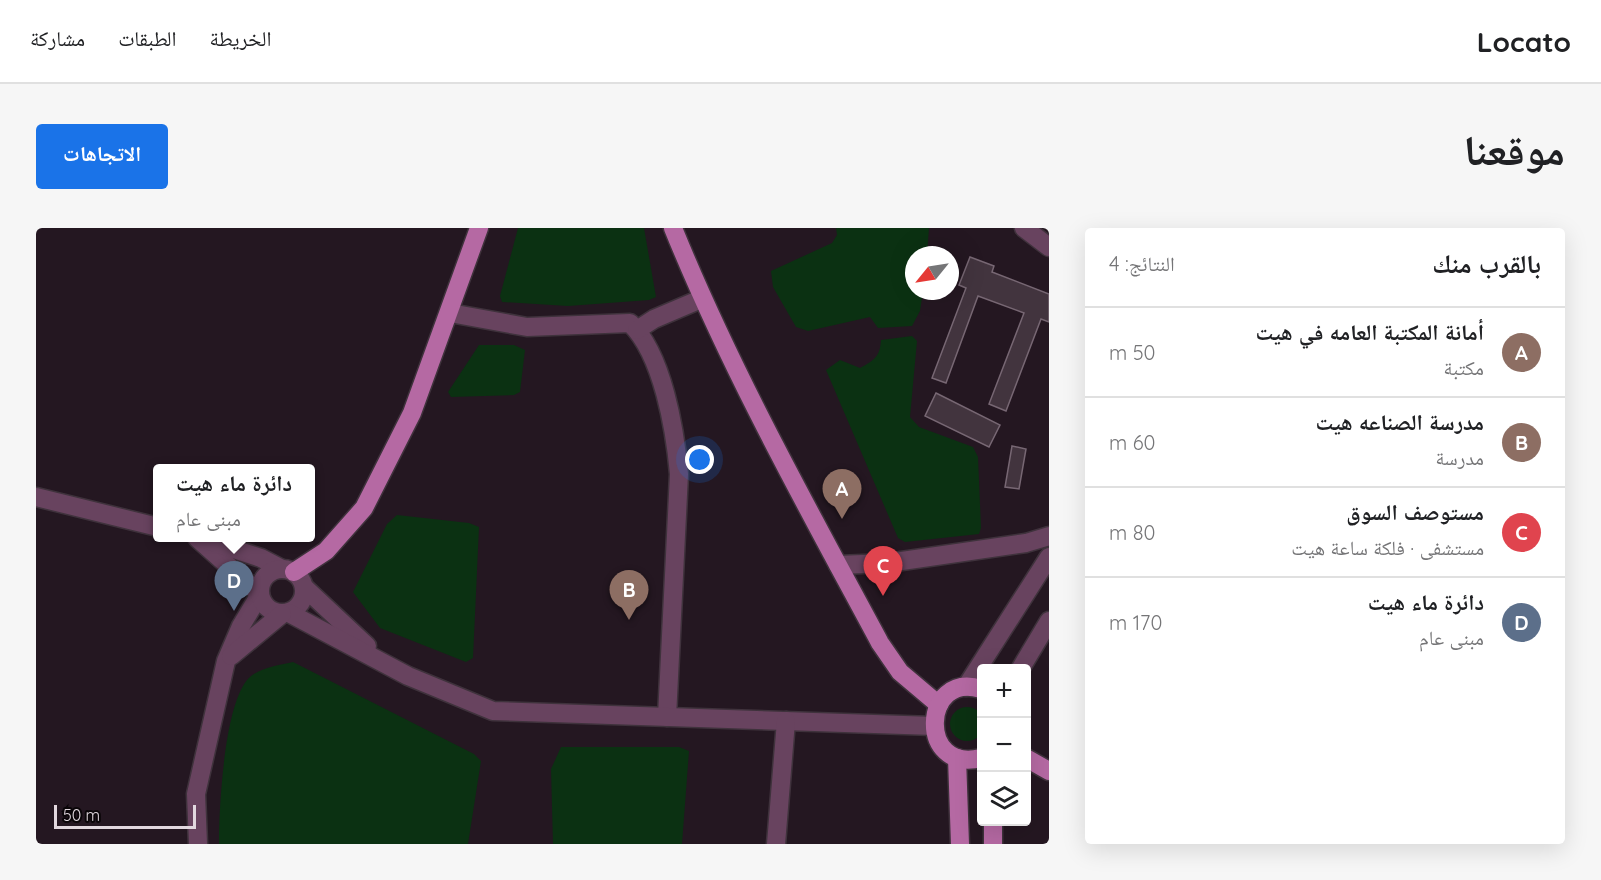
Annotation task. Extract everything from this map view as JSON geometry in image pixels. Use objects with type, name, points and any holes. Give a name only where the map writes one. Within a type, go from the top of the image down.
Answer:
[{"type":"main road","points":[[293,576],[326,551],[364,508],[412,413],[479,228]]},
{"type":"main road","points":[[673,228],[701,299],[838,565],[889,658],[911,684],[939,705]]},
{"type":"main road","points":[[974,688],[946,696],[939,705],[934,726],[941,745],[957,758],[977,758]]},
{"type":"main road","points":[[957,758],[960,844]]},
{"type":"main road","points":[[1031,761],[1049,771]]},
{"type":"main road","points":[[993,826],[993,844]]},
{"type":"street","points":[[1024,228],[1049,247]]},
{"type":"street","points":[[637,330],[654,319],[701,299]]},
{"type":"street","points":[[450,313],[527,327],[630,323],[637,330],[654,364],[675,435],[679,474],[667,717]]},
{"type":"street","points":[[36,497],[153,526]]},
{"type":"street","points":[[838,565],[888,563],[1026,543],[1049,536]]},
{"type":"street","points":[[203,542],[260,594],[265,606],[286,613],[408,676],[493,711],[934,726]]},
{"type":"street","points":[[213,542],[253,555],[293,576],[384,662]]},
{"type":"street","points":[[974,688],[1049,557]]},
{"type":"street","points":[[198,844],[196,794],[225,661],[241,626],[260,594],[266,577],[293,576]]},
{"type":"street","points":[[225,661],[286,613],[300,606],[293,576]]},
{"type":"street","points":[[1024,664],[1049,621]]},
{"type":"street","points":[[776,844],[786,721]]},
{"type":"green space","points":[[518,228],[644,228],[656,297],[649,300],[568,306],[502,302],[500,296]]},
{"type":"green space","points":[[836,228],[929,228],[928,246],[905,246],[905,300],[922,300],[920,311],[912,326],[878,328],[870,317],[808,331],[796,327],[773,287],[771,271],[832,243],[837,235]]},
{"type":"green space","points":[[912,336],[917,341],[910,417],[919,427],[973,447],[978,457],[981,528],[979,534],[905,542],[898,538],[826,370],[840,360],[860,368],[876,357],[881,340]]},
{"type":"green space","points":[[479,345],[514,345],[525,350],[520,392],[514,395],[451,397],[448,392]]},
{"type":"green space","points":[[397,515],[469,523],[479,527],[473,658],[466,662],[380,628],[353,592],[387,524]]},
{"type":"green space","points":[[293,662],[474,754],[481,761],[468,844],[219,844],[224,759],[239,694],[247,680],[256,673]]},
{"type":"green space","points":[[961,708],[973,708],[977,711],[977,737],[967,741],[961,740],[951,730],[951,718]]},
{"type":"green space","points":[[561,747],[679,747],[689,751],[682,844],[553,844],[551,769]]},
{"type":"building","points":[[970,257],[994,266],[992,272],[1049,294],[1049,322],[1041,319],[1006,411],[989,404],[1024,313],[978,296],[946,383],[932,378],[966,288],[959,285]]},
{"type":"building","points":[[936,393],[1000,425],[989,447],[925,416]]},
{"type":"building","points":[[1012,446],[1026,449],[1019,489],[1005,487]]},
{"type":"place","name":"أمانة المكتبة العامه في هيت","points":[[842,519]]},
{"type":"place","name":"مستوصف السوق","points":[[883,596]]},
{"type":"place","name":"دائرة ماء هيت","points":[[234,611]]},
{"type":"place","name":"مدرسة الصناعه هيت","points":[[629,620]]}]
